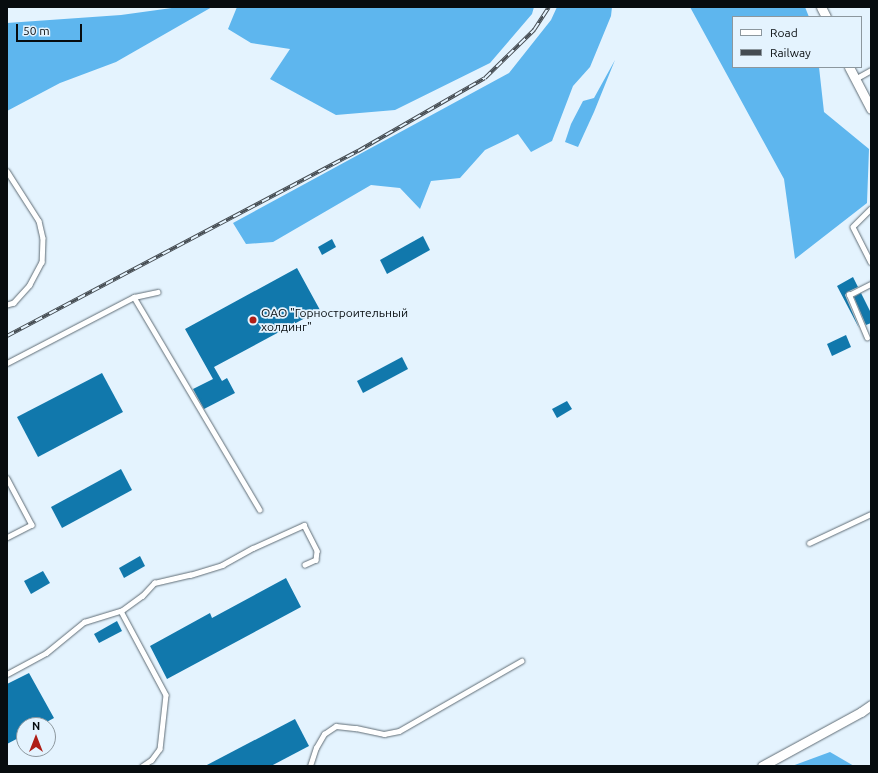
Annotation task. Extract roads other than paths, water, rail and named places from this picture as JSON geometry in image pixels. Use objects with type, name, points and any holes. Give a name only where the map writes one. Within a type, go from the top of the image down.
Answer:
[{"type":"street","points":[[821,7],[826,16]]},
{"type":"street","points":[[850,68],[871,110]]},
{"type":"street","points":[[762,766],[861,712],[871,705]]},
{"type":"lane","points":[[855,79],[871,70]]},
{"type":"lane","points":[[7,171],[39,221],[43,238],[42,262],[30,285],[14,303],[7,305]]},
{"type":"lane","points":[[871,209],[853,227],[871,262]]},
{"type":"lane","points":[[867,338],[849,295],[871,284]]},
{"type":"lane","points":[[7,363],[134,297],[157,292]]},
{"type":"lane","points":[[134,297],[260,510]]},
{"type":"lane","points":[[7,478],[32,525],[7,538]]},
{"type":"lane","points":[[809,543],[871,514]]},
{"type":"lane","points":[[7,674],[46,652],[84,622],[121,611],[142,596],[154,583],[190,575],[222,565],[253,548],[304,525],[317,551],[316,560],[305,565]]},
{"type":"lane","points":[[121,611],[166,695],[160,749],[152,760],[143,766]]},
{"type":"lane","points":[[310,766],[324,734],[336,726],[356,728],[384,734],[399,731],[521,661]]},
{"type":"railway","points":[[7,336],[358,151],[485,78],[534,30],[549,7]]},
{"type":"place","name":"ОАО \"Горностроительный холдинг\"","points":[[253,320]]}]
